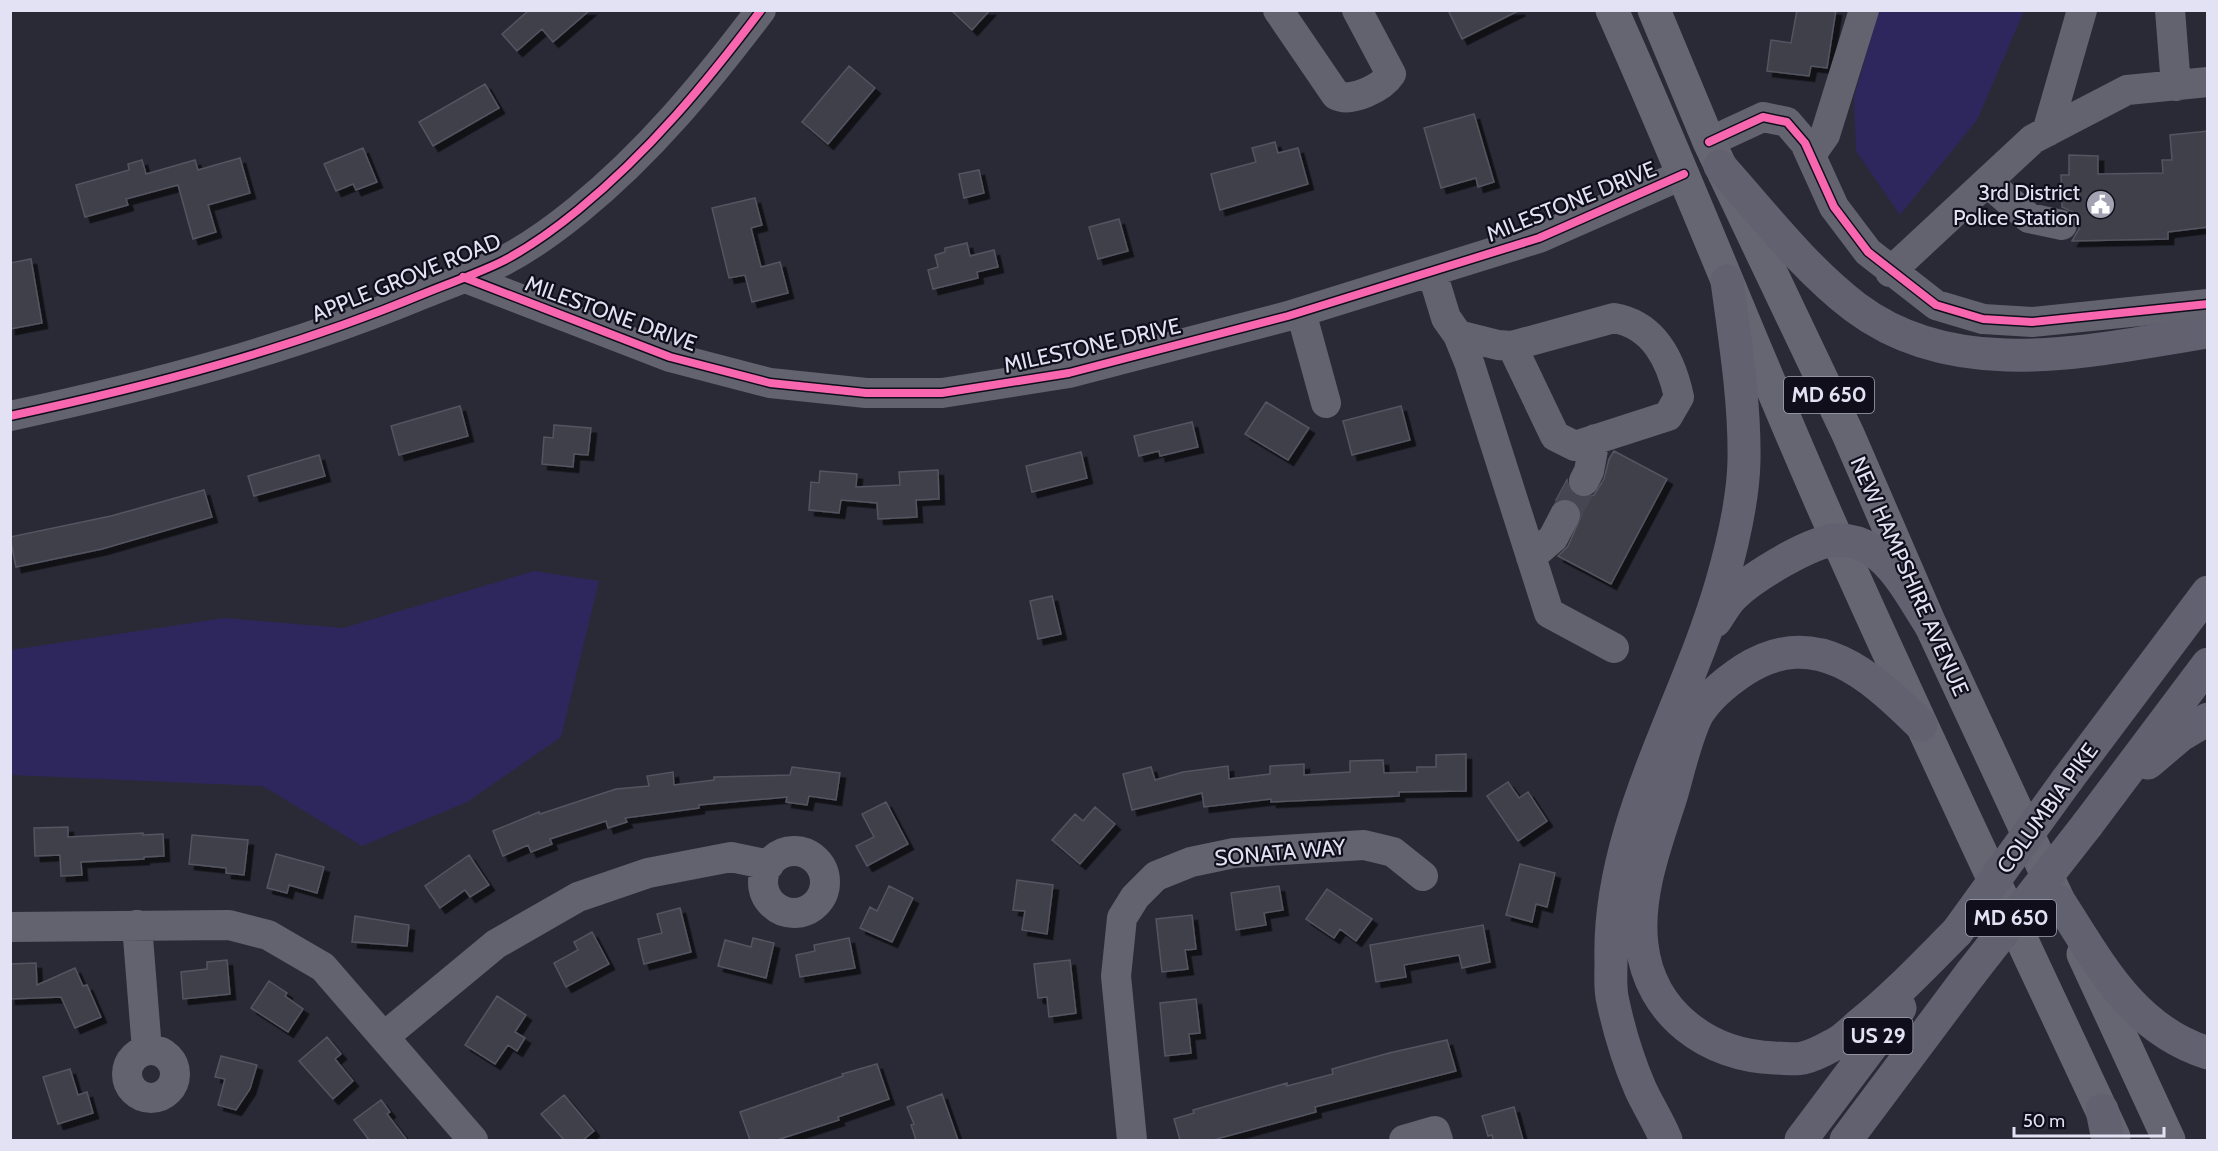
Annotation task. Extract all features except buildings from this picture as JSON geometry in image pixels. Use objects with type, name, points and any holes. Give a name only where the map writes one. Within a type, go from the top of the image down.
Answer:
[{"type":"highway","points":[[1715,154],[1779,232],[1856,308],[1926,343],[1963,353],[2043,355],[2208,332]]},
{"type":"highway","points":[[1666,1140],[1640,1087],[1626,1047],[1612,996],[1610,940],[1617,880],[1636,818],[1721,586],[1736,521],[1744,463],[1742,387],[1727,281]]},
{"type":"highway","points":[[1700,642],[1733,596],[1776,564],[1816,546],[1837,540],[1861,544],[1875,552],[1895,573],[1931,626]]},
{"type":"highway","name":"COLUMBIA PIKE","points":[[1800,1140],[2208,592]]},
{"type":"highway","points":[[1921,725],[1886,690],[1854,667],[1831,656],[1812,653],[1793,654],[1757,662],[1722,684],[1697,715],[1664,818],[1640,916],[1642,947],[1649,974],[1661,998],[1682,1025],[1706,1041],[1733,1053],[1766,1058],[1802,1059],[1835,1044],[1851,1032],[1883,1005],[1957,932]]},
{"type":"highway","name":"COLUMBIA PIKE","points":[[1846,1140],[2208,663]]},
{"type":"highway","points":[[2108,797],[2181,735],[2208,719]]},
{"type":"highway","points":[[2059,901],[2129,1004],[2149,1023],[2172,1039],[2208,1053]]},
{"type":"highway","points":[[1869,1140],[1971,973]]},
{"type":"main road","name":"MD 650","points":[[1612,10],[1684,174],[1837,540],[2105,1125],[2116,1140]]},
{"type":"main road","name":"NEW HAMPSHIRE AVENUE","points":[[1654,10],[1715,154],[2169,1140]]},
{"type":"main road","points":[[1632,55],[1651,62],[1682,126],[1715,154]]},
{"type":"main road","points":[[1684,174],[1694,170],[1705,174],[1777,337],[1808,352]]},
{"type":"street","name":"APPLE GROVE ROAD","points":[[10,416],[97,397],[238,358],[376,314],[503,261],[585,204],[653,143],[712,76],[761,10]]},
{"type":"street","points":[[1278,10],[1336,95],[1343,99],[1353,98],[1387,80],[1391,74],[1357,10]]},
{"type":"street","points":[[1811,155],[1825,135],[1864,10]]},
{"type":"street","points":[[2047,132],[2082,10]]},
{"type":"street","points":[[2170,10],[2176,86]]},
{"type":"street","points":[[1890,272],[2033,140],[2127,90],[2208,82]]},
{"type":"street","points":[[1715,154],[1763,117],[1787,122],[1805,143],[1834,207],[1868,252],[1890,272],[1936,305],[1983,319],[2032,322],[2208,304]]},
{"type":"street","name":"MILESTONE DRIVE","points":[[463,278],[670,357],[770,383],[866,393],[942,393],[1069,373],[1301,312],[1539,238],[1684,174]]},
{"type":"street","points":[[1987,182],[2029,218],[2062,225]]},
{"type":"street","points":[[1432,272],[1446,318],[1458,335],[1469,362],[1549,613],[1614,648]]},
{"type":"street","points":[[1301,312],[1326,403]]},
{"type":"street","points":[[1458,335],[1498,345],[1512,346],[1614,318],[1630,321],[1653,338],[1675,379],[1679,397],[1668,416],[1575,446],[1555,436],[1512,346]]},
{"type":"street","points":[[1584,481],[1589,471],[1595,439]]},
{"type":"street","points":[[1531,557],[1553,538],[1565,515]]},
{"type":"street","name":"SONATA WAY","points":[[1132,1140],[1116,976],[1122,918],[1135,897],[1156,876],[1191,862],[1234,853],[1364,845],[1393,852],[1423,876]]},
{"type":"street","points":[[385,1036],[496,944],[578,897],[648,873],[731,857],[768,865]]},
{"type":"street","points":[[137,925],[147,1050]]},
{"type":"street","points":[[10,927],[229,925],[268,935],[323,967],[473,1140]]},
{"type":"street","points":[[1404,1140],[1435,1131],[1438,1140]]},
{"type":"shaded area","points":[[1879,11],[2024,11],[1977,120],[1900,215],[1856,151],[1854,97]]},
{"type":"shaded area","points":[[534,571],[599,581],[561,737],[467,802],[362,846],[263,786],[11,775],[11,650],[225,618],[343,628]]},
{"type":"tunnel","points":[[1565,515],[1584,481]]},
{"type":"cycle path","points":[[10,416],[167,379],[271,349],[373,314],[503,261],[561,224],[629,165],[676,116],[761,10]]},
{"type":"cycle path","points":[[1709,142],[1763,117],[1787,122],[1805,143],[1834,207],[1868,252],[1936,305],[1983,319],[2032,322],[2208,304]]},
{"type":"cycle path","points":[[463,277],[670,357],[770,383],[866,393],[942,393],[1069,373],[1288,316],[1539,238],[1684,174]]},
{"type":"place","name":"3rd District Police Station","points":[[2101,205]]}]
